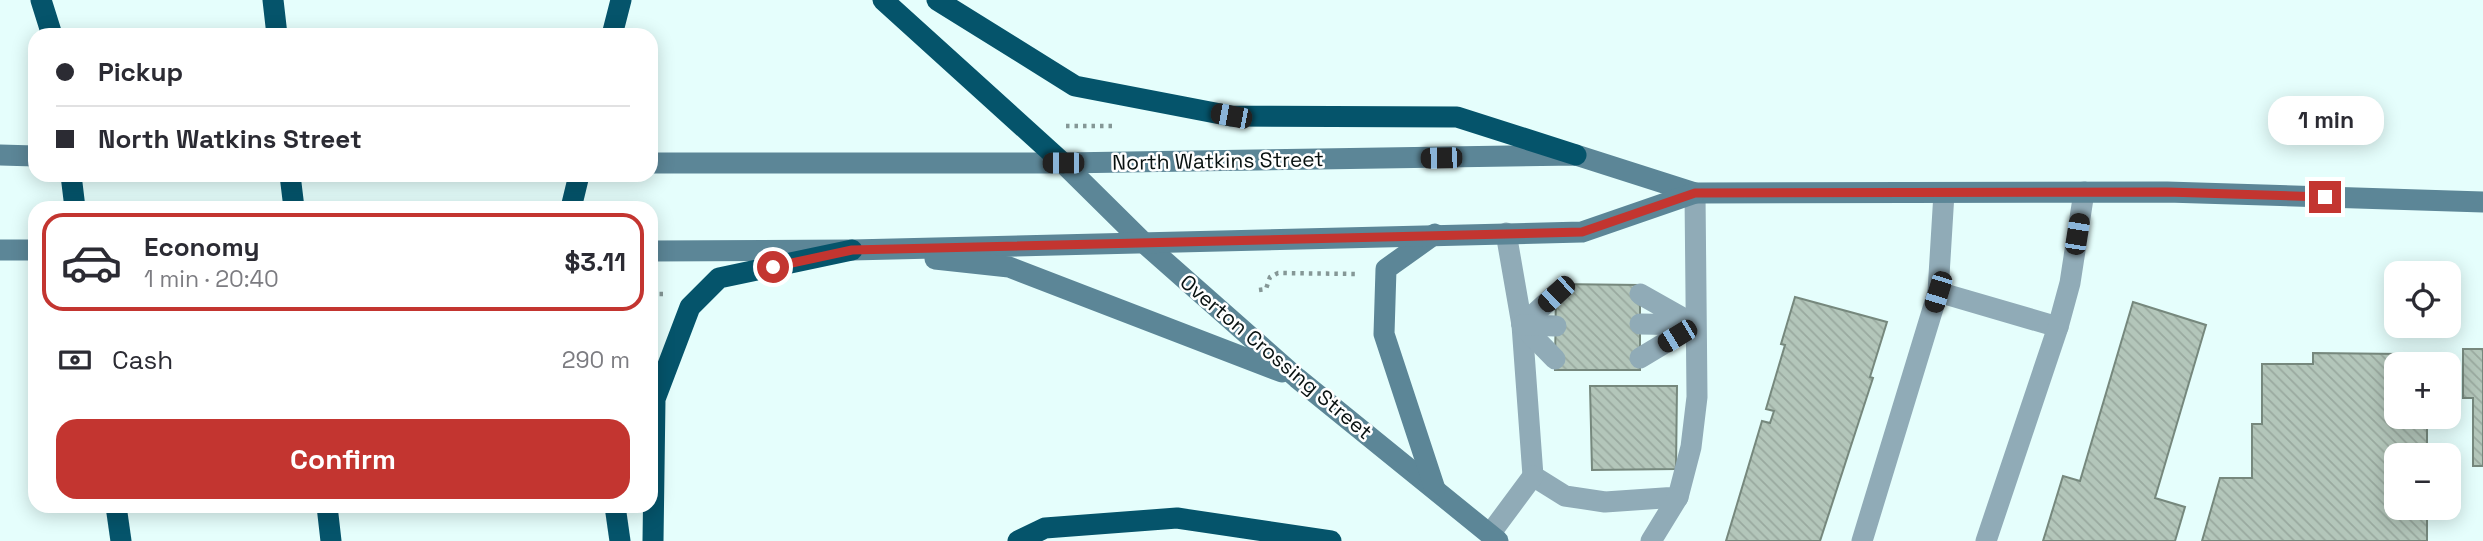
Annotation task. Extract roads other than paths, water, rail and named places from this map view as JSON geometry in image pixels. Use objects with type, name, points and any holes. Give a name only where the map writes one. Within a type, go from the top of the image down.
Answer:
[{"type":"highway","points":[[41,0],[51,28]]},
{"type":"highway","points":[[54,28],[56,0]]},
{"type":"highway","points":[[614,28],[621,0]]},
{"type":"highway","points":[[883,0],[1063,163]]},
{"type":"highway","points":[[937,0],[1075,86],[1231,116],[1457,117],[1576,155]]},
{"type":"highway","points":[[274,2],[276,28]]},
{"type":"highway","points":[[72,182],[74,201]]},
{"type":"highway","points":[[291,182],[293,201]]},
{"type":"highway","points":[[573,201],[577,182]]},
{"type":"highway","points":[[658,391],[690,307],[719,278],[852,250]]},
{"type":"highway","points":[[117,513],[121,541]]},
{"type":"highway","points":[[328,513],[331,541]]},
{"type":"highway","points":[[616,513],[620,541]]},
{"type":"highway","points":[[653,513],[653,541]]},
{"type":"highway","points":[[1018,541],[1045,528],[1177,518],[1331,541]]},
{"type":"main road","points":[[0,155],[28,156]]},
{"type":"main road","name":"North Watkins Street","points":[[658,163],[1063,163],[1576,155],[1695,193],[2084,192],[2483,202]]},
{"type":"main road","name":"Overton Crossing Street","points":[[1063,163],[1144,243],[1297,378],[1494,538]]},
{"type":"main road","name":"North Watkins Street","points":[[658,251],[852,250],[1582,232],[1695,193]]},
{"type":"main road","points":[[1435,234],[1385,270],[1384,334],[1435,489]]},
{"type":"main road","points":[[0,250],[28,250]]},
{"type":"main road","points":[[852,250],[1009,267],[1297,378]]},
{"type":"lane","points":[[1862,541],[1938,292],[1944,192]]},
{"type":"lane","points":[[1986,541],[2058,327],[2070,283],[2084,192]]},
{"type":"lane","points":[[1651,541],[1678,497],[1691,447],[1697,397],[1695,193]]},
{"type":"lane","points":[[1494,538],[1533,476],[1522,325],[1506,233]]},
{"type":"lane","points":[[1938,292],[2058,327]]},
{"type":"lane","points":[[1522,325],[1556,294]]},
{"type":"lane","points":[[1640,294],[1695,325]]},
{"type":"lane","points":[[1640,324],[1695,325]]},
{"type":"lane","points":[[1522,325],[1556,326]]},
{"type":"lane","points":[[1522,325],[1555,359]]},
{"type":"lane","points":[[1640,358],[1695,325]]},
{"type":"lane","points":[[1533,476],[1565,496],[1605,502],[1678,497]]}]
